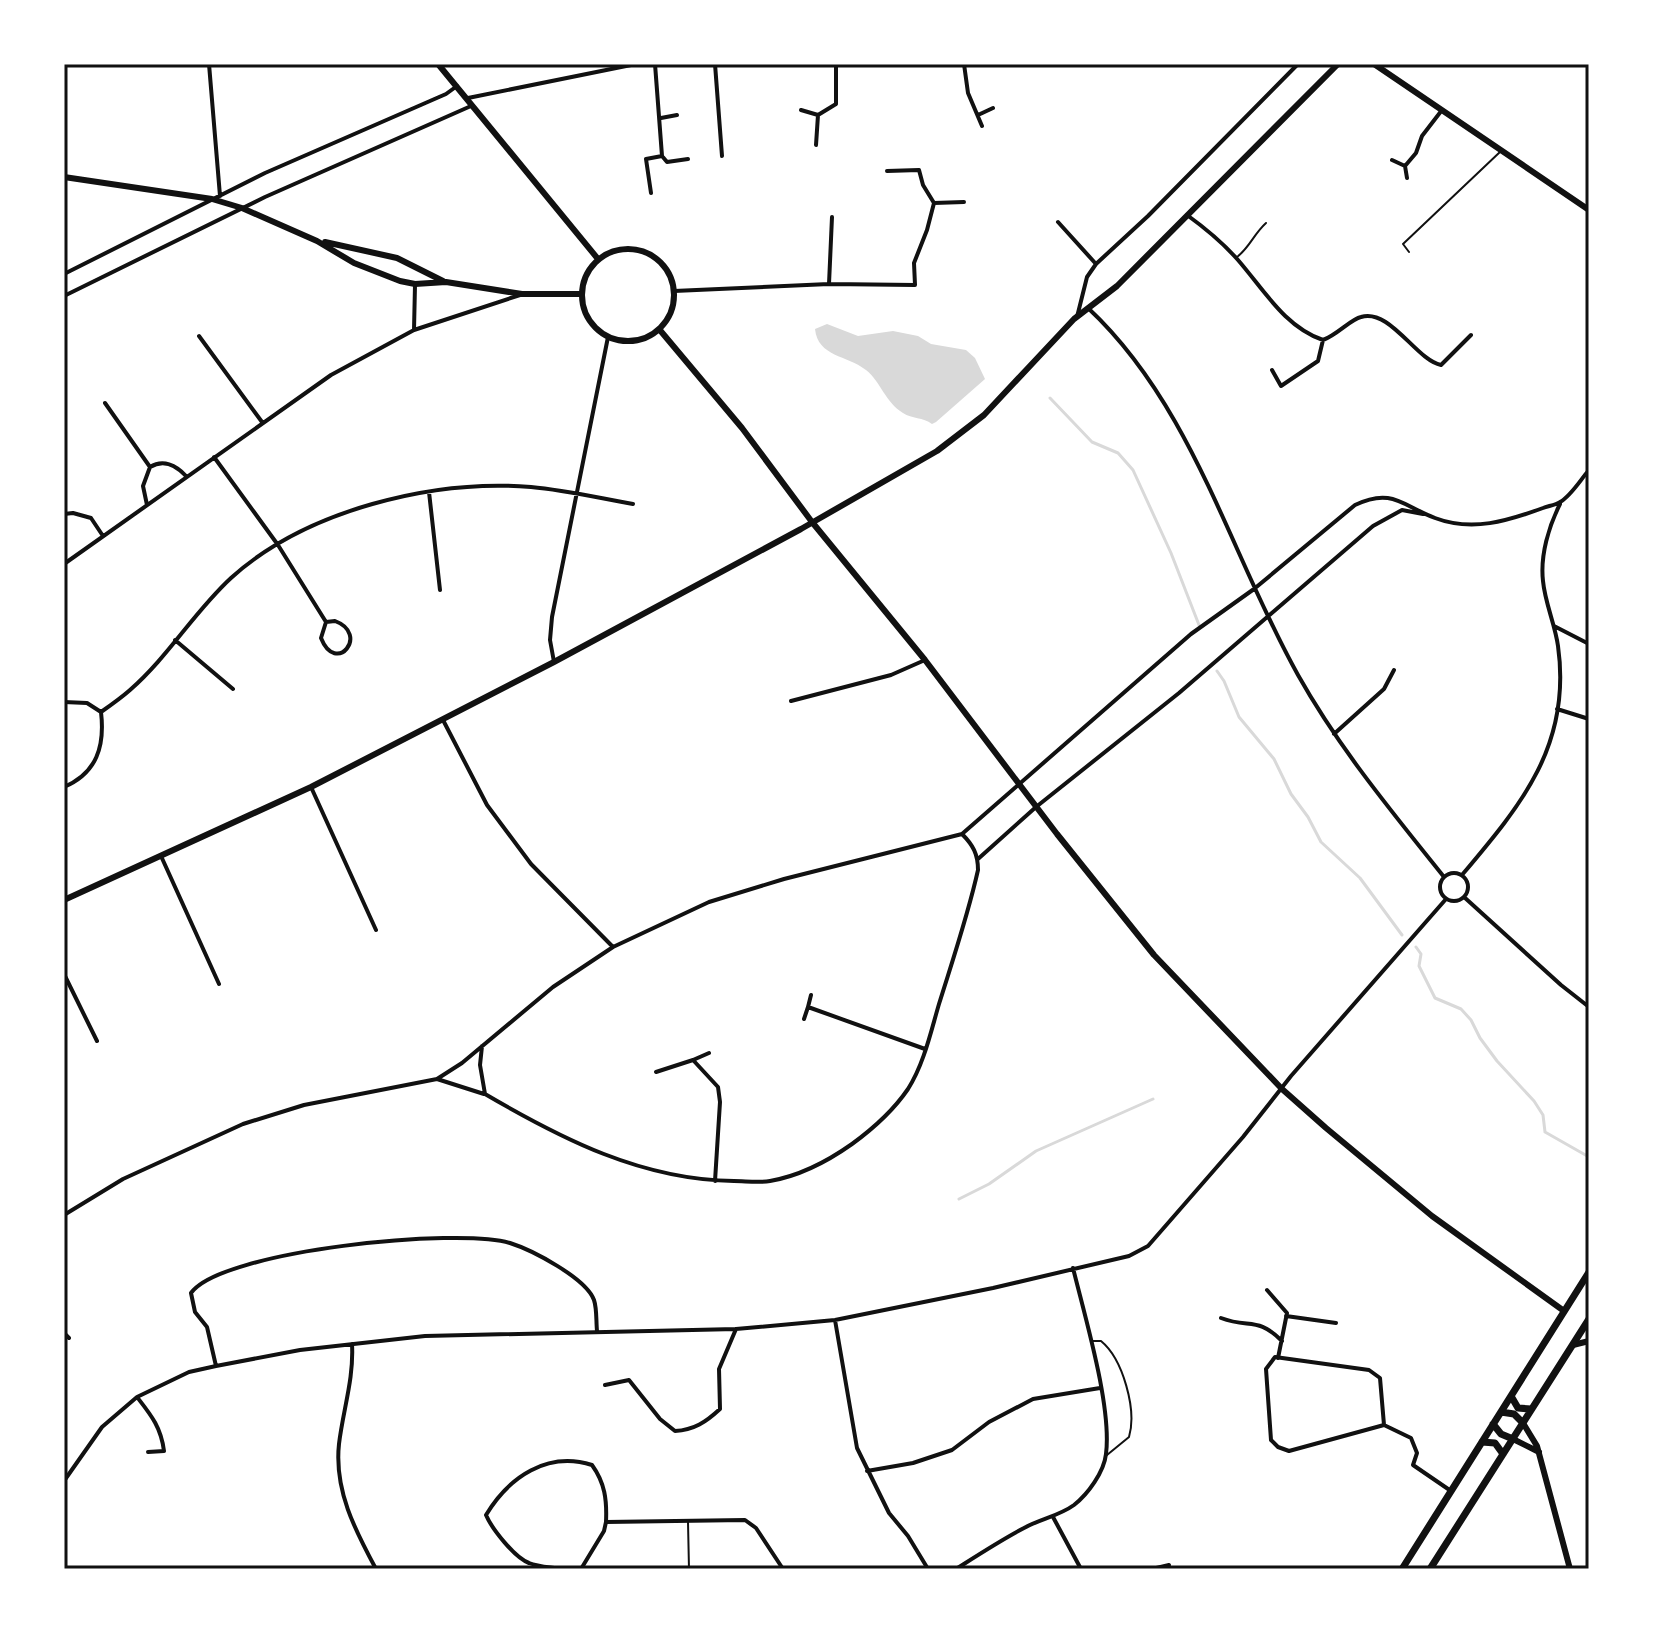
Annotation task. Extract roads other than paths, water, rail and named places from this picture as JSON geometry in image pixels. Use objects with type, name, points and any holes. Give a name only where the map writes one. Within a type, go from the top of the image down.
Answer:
[{"type":"highway","points":[[1402,1569],[1589,1272]]},
{"type":"highway","points":[[1430,1569],[1589,1319]]},
{"type":"highway","points":[[1511,1396],[1518,1408],[1531,1409]]},
{"type":"highway","points":[[1501,1412],[1514,1414],[1523,1423]]},
{"type":"highway","points":[[1493,1424],[1501,1434],[1513,1439]]},
{"type":"highway","points":[[1482,1442],[1495,1443],[1503,1454]]},
{"type":"street","points":[[209,64],[220,196]]},
{"type":"street","points":[[438,64],[598,259]]},
{"type":"street","points":[[64,296],[242,208],[471,102],[636,64]]},
{"type":"street","points":[[655,64],[662,156],[667,162],[688,159]]},
{"type":"street","points":[[715,64],[722,156]]},
{"type":"street","points":[[801,110],[818,115],[836,104],[836,64]]},
{"type":"street","points":[[964,64],[968,93],[982,126]]},
{"type":"street","points":[[1077,317],[1087,277],[1096,264],[1148,216],[1298,64]]},
{"type":"street","points":[[64,900],[311,787],[554,662],[937,451],[984,415],[1077,317],[1117,286],[1338,64]]},
{"type":"street","points":[[1374,64],[1589,210]]},
{"type":"street","points":[[64,274],[265,173],[446,94],[457,86]]},
{"type":"street","points":[[978,115],[993,108]]},
{"type":"street","points":[[1407,178],[1405,166],[1442,110]]},
{"type":"street","points":[[661,118],[677,115]]},
{"type":"street","points":[[816,145],[818,115]]},
{"type":"street","points":[[651,193],[646,159],[662,156]]},
{"type":"street","points":[[1392,160],[1405,166]]},
{"type":"street","points":[[674,291],[829,284],[915,285],[914,263],[934,203],[923,185],[919,170],[887,171]]},
{"type":"street","points":[[64,177],[212,199],[242,208],[317,241],[354,263],[415,284],[446,282],[522,294],[581,294]]},
{"type":"street","points":[[934,203],[964,202]]},
{"type":"street","points":[[1187,215],[1236,258],[1293,325],[1308,335],[1323,340],[1336,335],[1357,318],[1378,318],[1401,334],[1432,363],[1441,365],[1471,335]]},
{"type":"street","points":[[829,284],[832,217]]},
{"type":"street","points":[[1058,222],[1096,264]]},
{"type":"street","points":[[317,241],[397,258],[446,282]]},
{"type":"street","points":[[623,248],[650,254],[664,266],[674,291],[670,314],[659,329],[638,340],[628,341],[608,337],[592,324],[582,304],[581,294],[585,276],[598,259],[623,248]]},
{"type":"street","points":[[414,330],[415,284]]},
{"type":"street","points":[[64,564],[331,375],[414,330],[522,294]]},
{"type":"street","points":[[1088,308],[1163,402],[1185,440],[1254,589],[1298,674],[1334,734],[1444,877]]},
{"type":"street","points":[[659,329],[742,428],[812,522],[925,660],[1036,807],[1154,955],[1282,1089],[1432,1216],[1564,1311]]},
{"type":"street","points":[[199,336],[262,422]]},
{"type":"street","points":[[554,662],[550,640],[552,617],[608,337]]},
{"type":"street","points":[[1272,370],[1281,386],[1318,361],[1323,340]]},
{"type":"street","points":[[105,403],[150,467]]},
{"type":"street","points":[[214,457],[278,545],[326,622],[321,638],[324,647],[333,654],[347,651],[351,643],[350,633],[343,624],[326,622]]},
{"type":"street","points":[[147,505],[143,486],[150,467],[161,463],[172,465],[186,477]]},
{"type":"street","points":[[1462,875],[1508,821],[1534,781],[1554,734],[1560,671],[1543,566],[1549,532],[1561,502],[1589,470]]},
{"type":"street","points":[[101,712],[132,689],[210,599],[235,575],[310,526],[360,507],[405,495],[473,486],[530,487],[633,504]]},
{"type":"street","points":[[429,492],[440,590]]},
{"type":"street","points":[[64,1215],[123,1179],[243,1124],[304,1105],[437,1079],[462,1063],[553,987],[613,947],[709,902],[962,834],[1191,634],[1254,589],[1355,505],[1385,496],[1402,501],[1429,516]]},
{"type":"street","points":[[978,859],[1036,807],[1179,693],[1365,532],[1388,516],[1402,510],[1459,524],[1490,524],[1561,502]]},
{"type":"street","points":[[64,514],[82,514],[91,518],[103,536]]},
{"type":"street","points":[[1554,626],[1589,644]]},
{"type":"street","points":[[175,640],[233,689]]},
{"type":"street","points":[[791,701],[891,675],[925,660]]},
{"type":"street","points":[[1334,734],[1384,689],[1394,670]]},
{"type":"street","points":[[64,702],[87,703],[101,712]]},
{"type":"street","points":[[1557,709],[1589,719]]},
{"type":"street","points":[[64,787],[81,778],[94,765],[102,748],[101,712]]},
{"type":"street","points":[[442,718],[487,805],[531,864],[613,947]]},
{"type":"street","points":[[311,787],[376,930]]},
{"type":"street","points":[[437,1079],[485,1094],[527,1118],[623,1162],[659,1173],[715,1181],[769,1181],[804,1171],[839,1153],[873,1129],[910,1086],[925,1049],[973,892],[978,859],[972,844],[962,834]]},
{"type":"street","points":[[161,856],[219,984]]},
{"type":"street","points":[[1446,899],[1440,887],[1444,877],[1450,873],[1462,875],[1468,884],[1464,897]]},
{"type":"street","points":[[1446,899],[1464,897]]},
{"type":"street","points":[[1464,897],[1589,1007]]},
{"type":"street","points":[[64,1481],[102,1427],[137,1397],[189,1372],[216,1366],[300,1350],[425,1336],[736,1329],[835,1320],[1119,1259],[1148,1246],[1446,899]]},
{"type":"street","points":[[64,974],[97,1041]]},
{"type":"street","points":[[804,1019],[811,995]]},
{"type":"street","points":[[808,1007],[925,1049]]},
{"type":"street","points":[[482,1046],[480,1065],[485,1094]]},
{"type":"street","points":[[656,1072],[709,1053]]},
{"type":"street","points":[[693,1060],[718,1087],[720,1102],[715,1181]]},
{"type":"street","points":[[216,1366],[207,1327],[195,1312],[191,1293],[195,1288],[212,1278],[263,1259],[319,1249],[410,1240],[508,1242],[533,1253],[577,1280],[590,1292],[595,1302],[597,1331]]},
{"type":"street","points":[[956,1569],[1025,1527],[1053,1517],[1082,1498],[1100,1473],[1106,1455],[1100,1388],[1073,1268]]},
{"type":"street","points":[[1267,1290],[1287,1313],[1278,1358]]},
{"type":"street","points":[[1286,1316],[1336,1323]]},
{"type":"street","points":[[1221,1318],[1240,1324],[1263,1325],[1282,1341]]},
{"type":"street","points":[[835,1320],[857,1448],[889,1513],[908,1536],[928,1569]]},
{"type":"street","points":[[605,1385],[629,1380],[660,1419],[675,1431],[688,1430],[706,1422],[720,1409],[719,1369],[736,1329]]},
{"type":"street","points":[[1572,1345],[1589,1341]]},
{"type":"street","points":[[352,1344],[353,1365],[339,1444],[339,1474],[343,1498],[376,1569]]},
{"type":"street","points":[[1384,1425],[1380,1378],[1369,1370],[1278,1358],[1271,1360],[1266,1369],[1271,1440],[1278,1447],[1289,1451],[1384,1425],[1411,1438],[1417,1453],[1413,1465],[1451,1491]]},
{"type":"street","points":[[867,1471],[913,1463],[952,1450],[989,1422],[1033,1399],[1100,1388]]},
{"type":"street","points":[[137,1397],[159,1426],[163,1439],[164,1451],[148,1452]]},
{"type":"street","points":[[1523,1423],[1539,1452],[1570,1569]]},
{"type":"street","points":[[1513,1439],[1539,1452]]},
{"type":"street","points":[[562,1569],[528,1563],[501,1538],[486,1515],[509,1484],[544,1463],[563,1459],[592,1465],[602,1479],[607,1504],[604,1531],[581,1569]]},
{"type":"street","points":[[1053,1517],[1081,1569]]},
{"type":"street","points":[[606,1522],[745,1520],[751,1522],[783,1569]]},
{"type":"street","points":[[1152,1569],[1169,1565]]},
{"type":"lane","points":[[1409,252],[1403,244],[1502,151]]},
{"type":"lane","points":[[1236,258],[1266,223]]},
{"type":"lane","points":[[1091,1342],[1101,1341],[1112,1353],[1131,1403],[1129,1437],[1106,1455]]},
{"type":"lane","points":[[688,1520],[689,1569]]},
{"type":"waterway","points":[[1050,398],[1092,442],[1118,453],[1133,470],[1171,553],[1199,625]]},
{"type":"waterway","points":[[1217,671],[1239,717],[1274,759],[1291,794],[1321,842],[1360,878],[1402,935]]},
{"type":"waterway","points":[[1416,947],[1421,954],[1419,966],[1435,998],[1461,1009],[1471,1020],[1497,1061],[1534,1101],[1543,1115],[1545,1132],[1589,1157]]},
{"type":"waterway","points":[[959,1199],[989,1184],[1036,1151],[1153,1099]]}]
